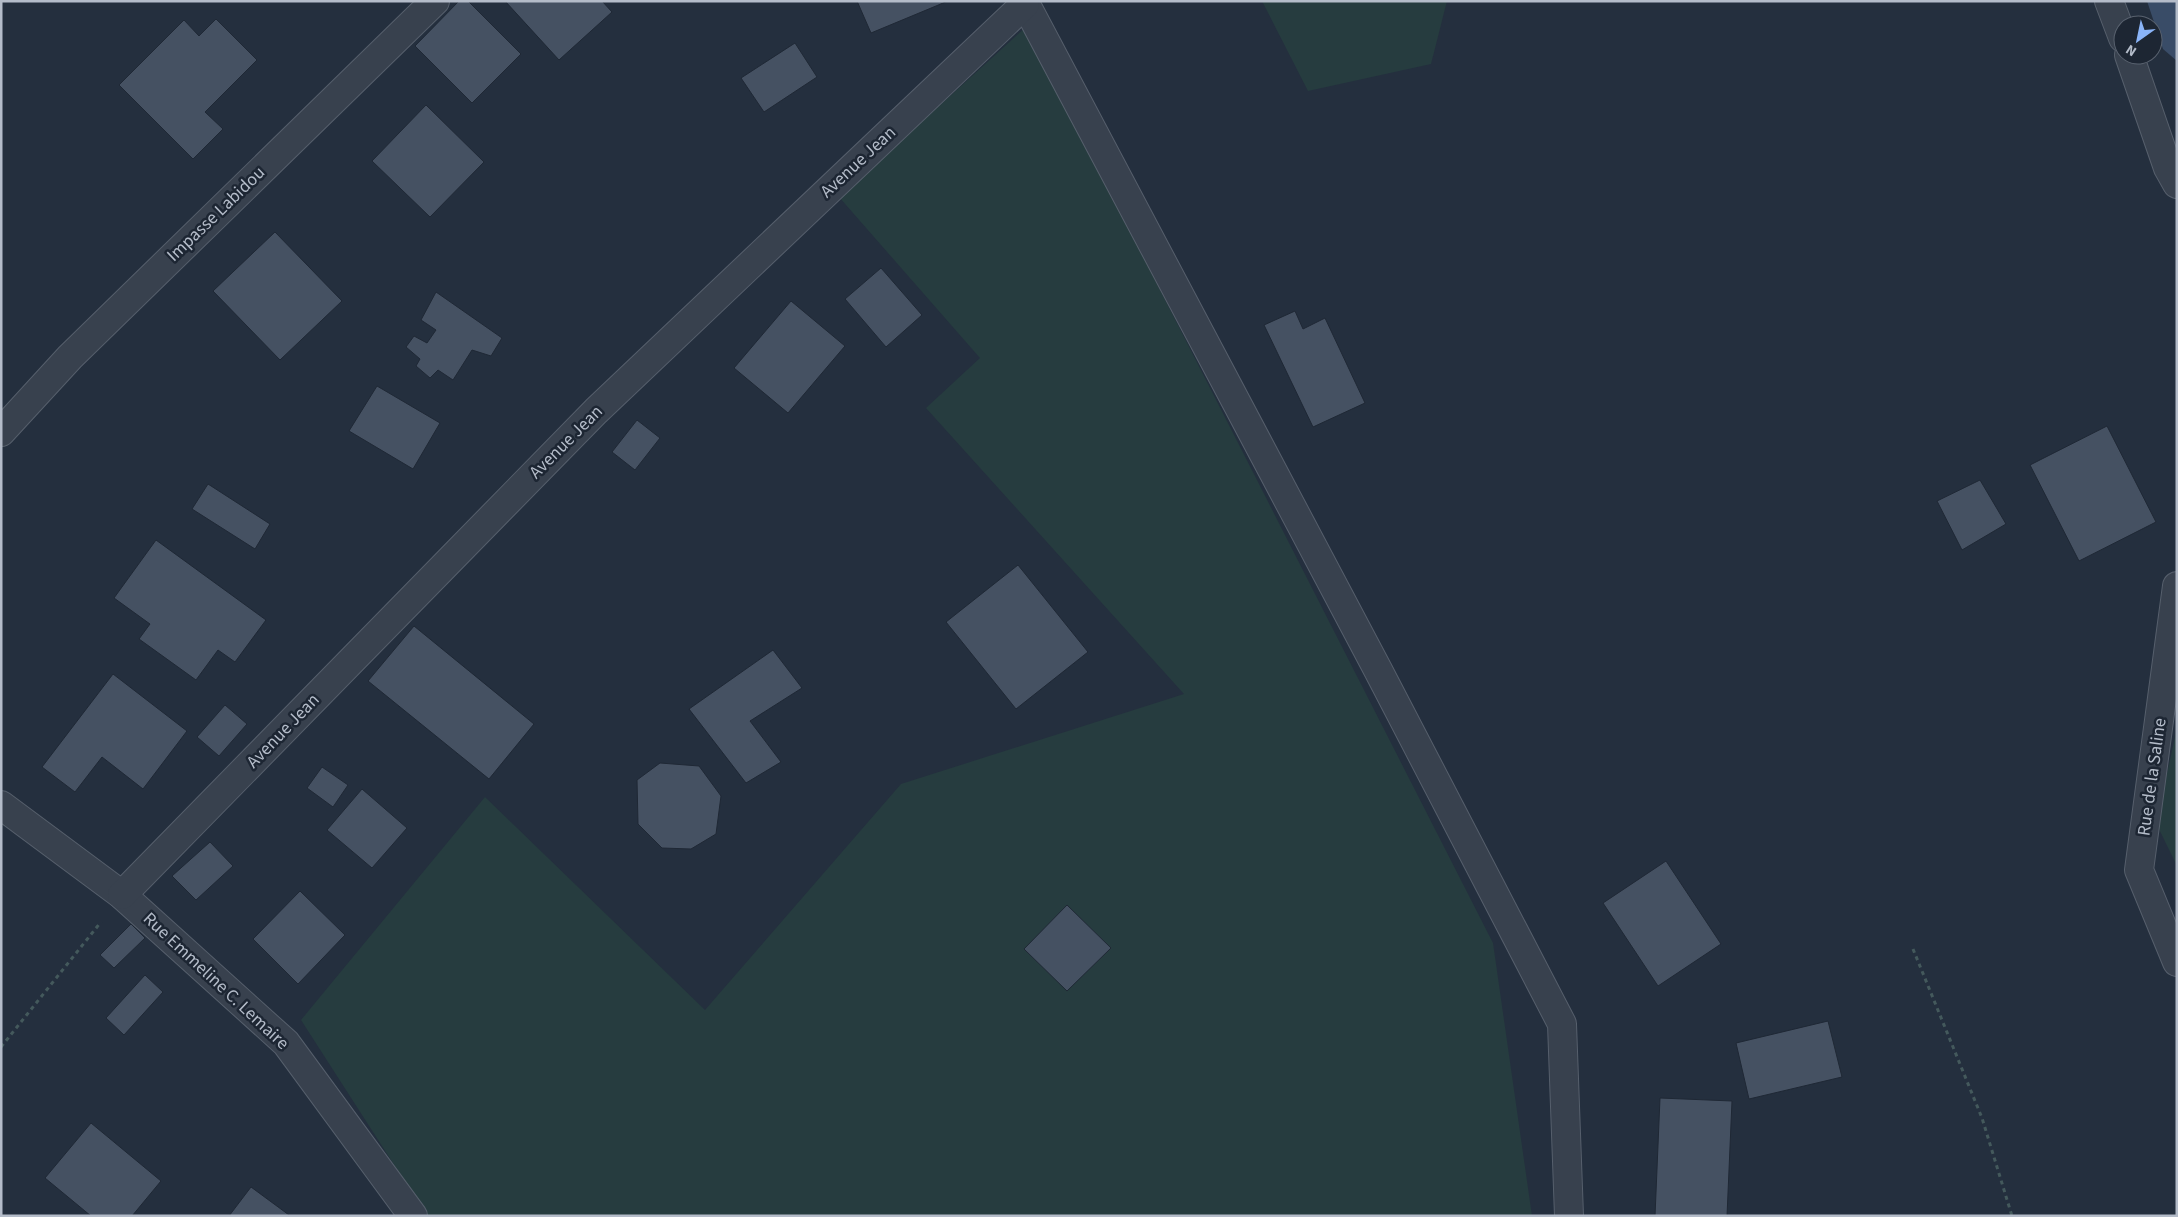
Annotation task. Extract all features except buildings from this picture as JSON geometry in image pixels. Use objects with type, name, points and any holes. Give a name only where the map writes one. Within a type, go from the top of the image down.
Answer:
[{"type":"street","name":"Impasse Labidou","points":[[1,432],[70,357],[435,1]]},
{"type":"street","points":[[2109,1],[2114,15]]},
{"type":"street","points":[[1024,3],[1378,670],[1562,1024],[1569,1216]]},
{"type":"street","name":"Avenue Jean","points":[[122,896],[596,411],[1024,3]]},
{"type":"street","points":[[2132,65],[2168,168],[2177,184]]},
{"type":"street","name":"Rue de la Saline","points":[[2177,586],[2139,870],[2177,962]]},
{"type":"street","name":"Rue Emmeline C. Lemaire","points":[[1,806],[122,896],[286,1043],[413,1216]]},
{"type":"path","points":[[1,1047],[122,896]]},
{"type":"path","points":[[1913,949],[1982,1118],[2012,1216]]},
{"type":"green space","points":[[1262,1],[1447,1],[1431,64],[1308,91]]},
{"type":"green space","points":[[1026,27],[1493,943],[1532,1216],[427,1216],[301,1020],[485,797],[705,1010],[901,784],[1184,694],[926,408],[980,358],[839,197]]},
{"type":"green space","points":[[2177,728],[2177,866],[2156,823]]},
{"type":"water","points":[[2147,1],[2177,1],[2177,61],[2163,49],[2163,15],[2152,15]]}]
